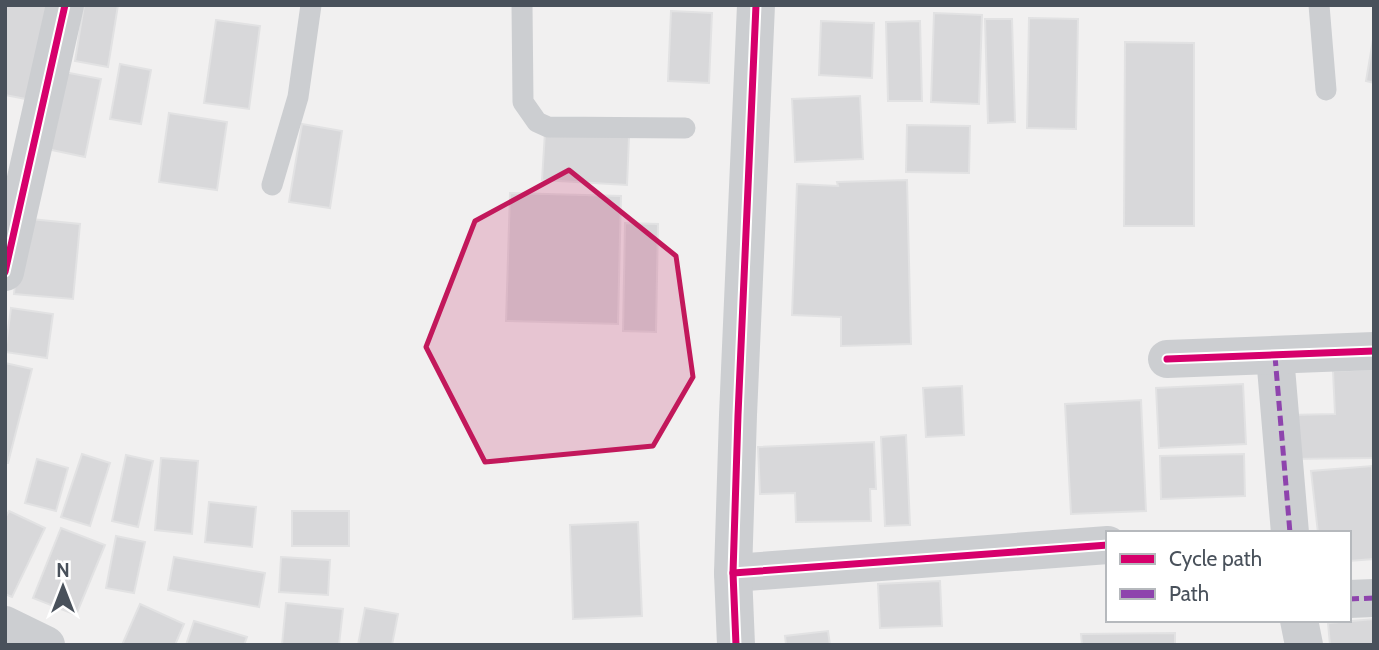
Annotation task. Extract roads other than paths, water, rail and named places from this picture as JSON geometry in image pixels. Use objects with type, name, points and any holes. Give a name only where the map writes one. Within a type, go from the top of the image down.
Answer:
[{"type":"street","points":[[5,272],[65,5]]},
{"type":"street","points":[[736,645],[733,573],[738,402],[756,5]]},
{"type":"street","points":[[1167,359],[1374,351]]},
{"type":"street","points":[[1275,356],[1290,531]]},
{"type":"street","points":[[733,573],[1106,545]]},
{"type":"street","points":[[1351,599],[1374,598]]},
{"type":"street","points":[[1299,622],[1304,645]]},
{"type":"street","points":[[5,625],[46,645]]},
{"type":"lane","points":[[272,185],[299,97],[311,5]]},
{"type":"lane","points":[[522,5],[523,102],[537,122],[548,127],[685,128]]},
{"type":"lane","points":[[1319,5],[1326,90]]}]
